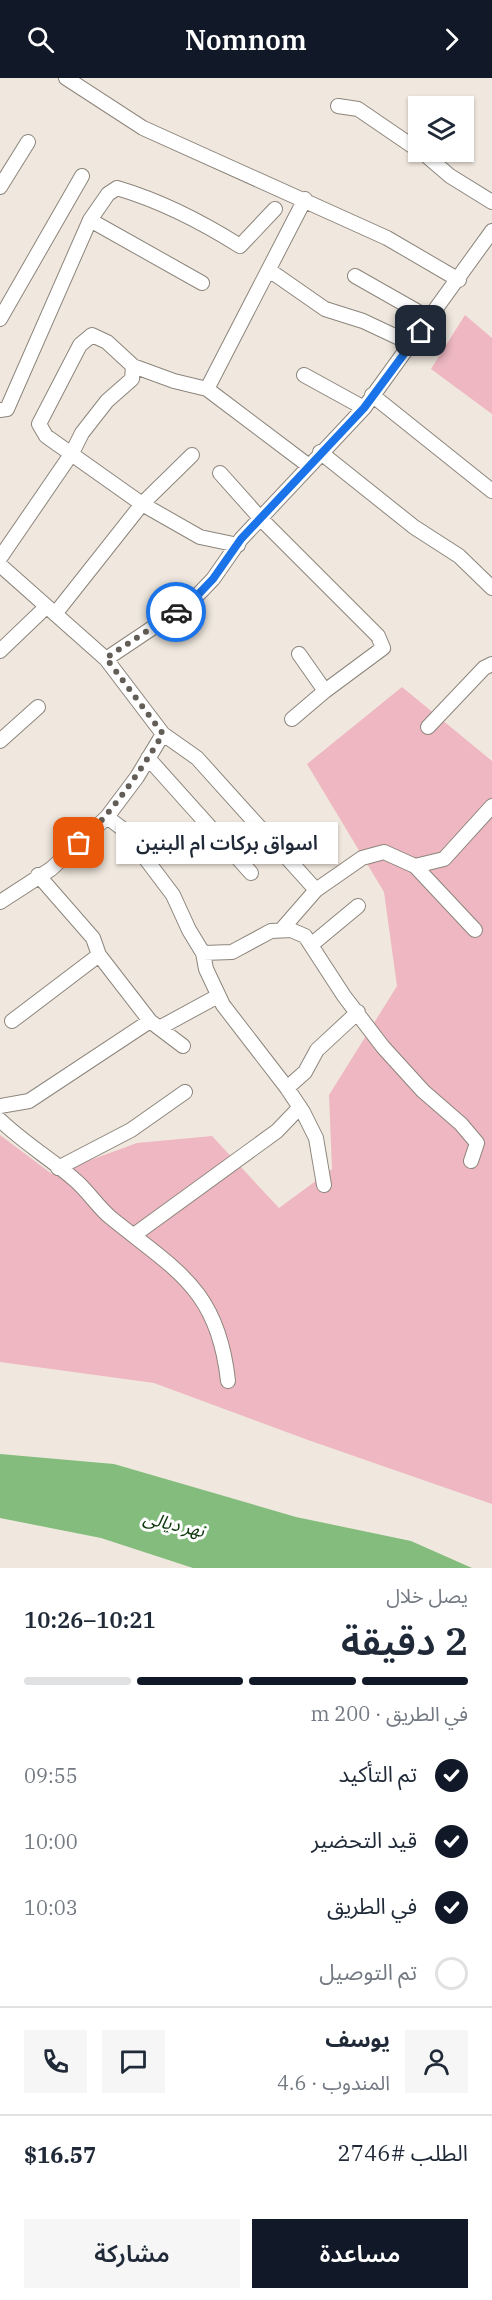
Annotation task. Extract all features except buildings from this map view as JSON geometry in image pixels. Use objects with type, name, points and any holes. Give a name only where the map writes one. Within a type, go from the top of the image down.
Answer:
[{"type":"street","points":[[66,78],[143,128],[305,199],[387,238],[459,280]]},
{"type":"street","points":[[338,106],[358,109],[408,143]]},
{"type":"street","points":[[0,187],[28,142]]},
{"type":"street","points":[[433,162],[450,176],[492,202]]},
{"type":"street","points":[[0,319],[82,176]]},
{"type":"street","points":[[0,410],[7,409],[90,220],[108,194],[117,188],[188,216],[240,246],[275,209]]},
{"type":"street","points":[[207,389],[305,199]]},
{"type":"street","points":[[90,220],[202,283]]},
{"type":"street","points":[[106,658],[191,602],[213,579],[241,539],[320,452],[364,408],[459,280],[492,231]]},
{"type":"street","points":[[269,270],[325,309],[363,321],[412,344]]},
{"type":"street","points":[[355,276],[429,318]]},
{"type":"street","points":[[238,545],[200,537],[142,504],[46,436],[39,424],[80,345],[92,335],[107,342],[133,366],[207,389],[309,466]]},
{"type":"street","points":[[0,558],[72,453],[82,433],[107,401],[132,379],[133,366]]},
{"type":"street","points":[[304,375],[364,408]]},
{"type":"street","points":[[372,395],[492,491]]},
{"type":"street","points":[[320,452],[414,527],[459,556],[492,588]]},
{"type":"street","points":[[0,651],[50,611],[142,504],[192,455]]},
{"type":"street","points":[[220,473],[261,519],[378,636],[383,648],[292,719]]},
{"type":"street","points":[[0,566],[106,658],[163,734],[197,758],[316,890]]},
{"type":"street","points":[[299,654],[325,691]]},
{"type":"street","points":[[429,727],[484,668],[492,664]]},
{"type":"street","points":[[0,741],[38,707]]},
{"type":"street","points":[[0,902],[38,875],[51,869],[107,817],[163,734]]},
{"type":"street","points":[[148,758],[251,873]]},
{"type":"street","points":[[415,866],[444,859],[492,806]]},
{"type":"street","points":[[107,817],[124,830],[173,895],[189,930],[203,952],[206,969],[218,996],[300,1107],[316,1138],[324,1185]]},
{"type":"street","points":[[203,952],[232,952],[254,938],[282,929],[316,890],[362,858],[384,852],[415,866],[475,930]]},
{"type":"street","points":[[38,875],[93,938],[99,955],[155,1024],[183,1046]]},
{"type":"street","points":[[311,945],[358,906]]},
{"type":"street","points":[[282,929],[305,936],[344,996],[383,1047],[423,1091],[461,1124],[477,1143],[471,1161]]},
{"type":"street","points":[[12,1021],[99,955]]},
{"type":"street","points":[[0,1106],[28,1101],[155,1024],[218,996]]},
{"type":"street","points":[[287,1088],[304,1071],[317,1050],[358,1012]]},
{"type":"street","points":[[58,1168],[131,1130],[185,1092]]},
{"type":"street","points":[[134,1234],[277,1131],[300,1107]]},
{"type":"street","points":[[0,1120],[22,1142],[76,1181],[108,1216],[174,1267],[201,1299],[224,1346],[228,1381]]},
{"type":"shaded area","points":[[465,315],[492,338],[492,414],[431,369]]},
{"type":"shaded area","points":[[402,687],[492,761],[492,1504],[154,1383],[0,1362],[0,1135],[52,1174],[137,1143],[212,1136],[279,1208],[332,1169],[329,1095],[397,986],[384,892],[307,764]]},
{"type":"water","name":"نهر ديالى","points":[[0,1454],[114,1464],[296,1517],[411,1541],[472,1568],[193,1568],[101,1538],[0,1518]]},
{"type":"way so far","points":[[79,843],[107,817],[137,777],[163,734],[138,704],[106,658],[176,612]]},
{"type":"place","name":"اسواق بركات ام البنين","points":[[79,843]]},
{"type":"route","points":[[176,612],[191,602],[213,579],[241,539],[364,408],[421,331]]}]
